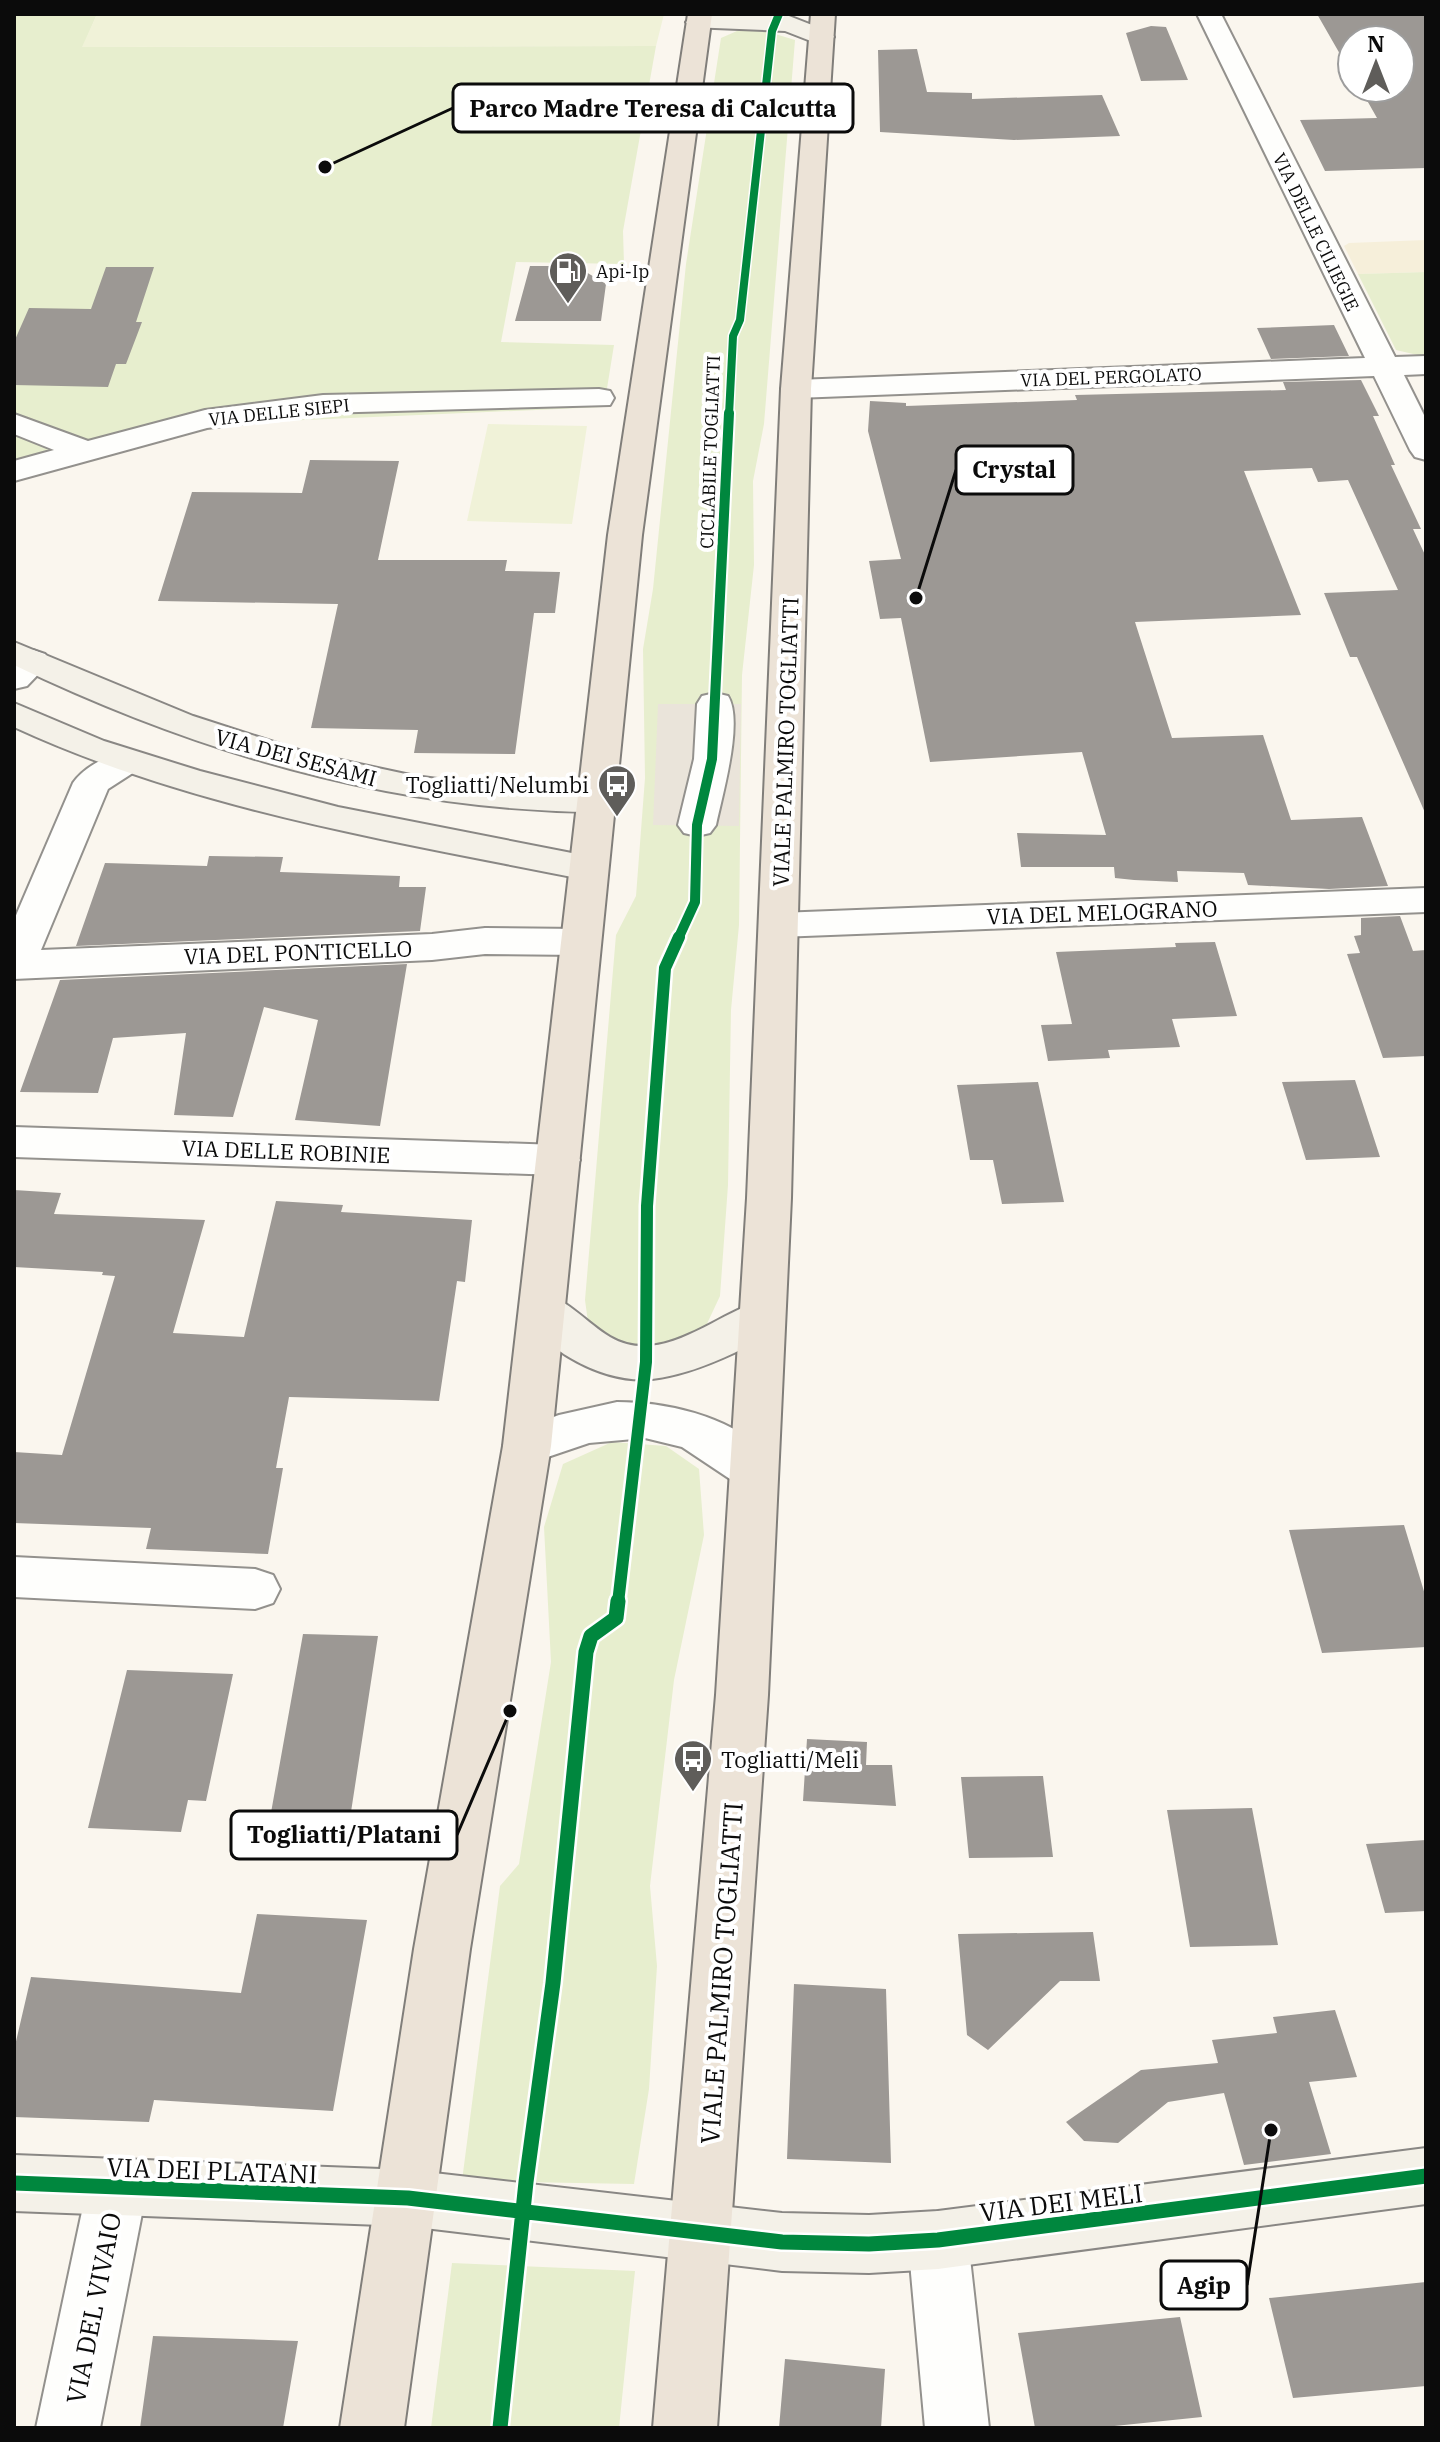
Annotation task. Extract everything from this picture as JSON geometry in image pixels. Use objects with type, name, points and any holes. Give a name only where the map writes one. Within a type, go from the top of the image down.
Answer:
[{"type":"main road","points":[[372,2428],[442,1949],[527,1446],[544,1310],[594,801],[642,398],[700,18]]},
{"type":"main road","name":"VIALE PALMIRO TOGLIATTI","points":[[685,2428],[737,1766],[769,1198],[796,389],[822,26]]},
{"type":"street","name":"VIA DELLE CILIEGIE","points":[[1209,14],[1426,450]]},
{"type":"street","points":[[700,18],[822,26]]},
{"type":"street","name":"VIA DEL PERGOLATO","points":[[796,389],[1426,365]]},
{"type":"street","name":"VIA DELLE SIEPI","points":[[14,471],[205,419],[323,404],[599,398]]},
{"type":"street","points":[[14,423],[82,450]]},
{"type":"street","name":"VIA DEI SESAMI","points":[[20,664],[167,719],[341,770],[398,783],[498,798],[594,801]]},
{"type":"street","points":[[697,825],[712,759],[715,704]]},
{"type":"street","points":[[14,714],[126,761],[336,818],[587,868]]},
{"type":"street","points":[[14,965],[92,783],[126,761]]},
{"type":"street","name":"VIA DEL MELOGRANO","points":[[779,925],[1426,900]]},
{"type":"street","name":"VIA DEL PONTICELLO","points":[[14,965],[432,947],[485,941],[580,942]]},
{"type":"street","name":"VIA DELLE ROBINIE","points":[[14,1142],[558,1160]]},
{"type":"street","points":[[544,1310],[582,1346],[625,1361],[679,1358],[707,1348],[760,1318]]},
{"type":"street","points":[[527,1446],[571,1428],[612,1419],[669,1421],[724,1445],[753,1470]]},
{"type":"street","points":[[14,1577],[255,1589]]},
{"type":"street","name":"VIA DEI MELI","points":[[701,2230],[782,2242],[869,2244],[938,2240],[1426,2176]]},
{"type":"street","name":"VIA DEI PLATANI","points":[[14,2183],[408,2198],[701,2230]]},
{"type":"street","name":"VIA DEL VIVAIO","points":[[68,2428],[117,2188]]},
{"type":"street","points":[[938,2240],[957,2428]]},
{"type":"shaded area","points":[[1426,240],[1426,272],[1358,274],[1344,246],[1349,243]]},
{"type":"shaded area","points":[[658,704],[741,704],[739,826],[653,825]]},
{"type":"green space","points":[[14,14],[97,14],[83,47],[656,46],[623,231],[624,264],[516,262],[501,342],[614,345],[604,407],[213,424],[142,442],[14,483]]},
{"type":"green space","points":[[97,14],[664,14],[656,46],[82,47]]},
{"type":"green space","points":[[759,29],[795,40],[764,424],[753,481],[754,565],[742,675],[739,925],[731,1010],[728,1185],[720,1296],[705,1328],[679,1344],[640,1349],[610,1340],[588,1322],[585,1300],[616,935],[636,896],[645,778],[643,649],[653,589],[686,264],[721,38],[737,31]]},
{"type":"green space","points":[[1426,272],[1426,357],[1396,350],[1358,274]]},
{"type":"green space","points":[[488,424],[587,426],[572,524],[467,521]]},
{"type":"green space","points":[[612,1442],[666,1446],[699,1469],[704,1535],[674,1680],[650,1886],[657,1966],[649,2089],[634,2184],[462,2181],[500,1886],[519,1864],[551,1662],[544,1527],[563,1464]]},
{"type":"green space","points":[[452,2263],[635,2271],[619,2428],[431,2428]]},
{"type":"building","points":[[1317,14],[1426,14],[1426,168],[1325,171],[1300,120],[1377,118],[1369,104],[1416,104],[1416,24],[1336,24],[1336,47]]},
{"type":"building","points":[[1151,26],[1166,27],[1188,80],[1141,81],[1126,33]]},
{"type":"building","points":[[917,49],[927,92],[972,93],[972,99],[1102,95],[1120,136],[1014,140],[880,132],[878,50]]},
{"type":"building","points":[[530,266],[576,266],[606,284],[601,321],[515,321]]},
{"type":"building","points":[[106,267],[154,267],[136,322],[142,322],[126,364],[116,364],[108,387],[14,385],[14,342],[29,308],[91,309]]},
{"type":"building","points":[[1334,325],[1349,356],[1271,359],[1257,328]]},
{"type":"building","points":[[1361,380],[1379,416],[1373,416],[1395,465],[1391,465],[1421,529],[1413,529],[1426,557],[1426,815],[1357,657],[1350,657],[1324,593],[1398,590],[1348,480],[1318,482],[1312,468],[1244,471],[1301,615],[1135,622],[1172,738],[1263,735],[1291,820],[1362,817],[1388,886],[1329,889],[1248,885],[1244,873],[1177,871],[1178,882],[1134,880],[1115,878],[1114,867],[1021,867],[1017,833],[1106,835],[1082,752],[930,762],[901,618],[880,619],[869,561],[901,559],[868,431],[870,401],[906,403],[906,406],[1077,400],[1075,395],[1286,390],[1283,382]]},
{"type":"building","points":[[310,460],[399,461],[378,560],[507,560],[505,571],[560,572],[555,613],[534,613],[515,754],[414,753],[418,730],[311,728],[338,604],[158,601],[192,492],[302,493]]},
{"type":"building","points":[[209,856],[283,857],[280,872],[400,876],[399,887],[426,887],[420,931],[76,946],[105,863],[207,866]]},
{"type":"building","points":[[1400,916],[1413,951],[1426,950],[1426,1056],[1383,1058],[1347,954],[1360,953],[1354,936],[1361,935],[1361,918]]},
{"type":"building","points":[[1215,942],[1237,1016],[1172,1019],[1180,1047],[1108,1050],[1110,1058],[1048,1061],[1041,1025],[1072,1024],[1056,952],[1176,947],[1175,943]]},
{"type":"building","points":[[407,964],[380,1126],[295,1120],[318,1020],[264,1007],[233,1117],[174,1115],[186,1033],[113,1038],[98,1093],[20,1092],[60,980]]},
{"type":"building","points":[[1355,1080],[1380,1157],[1306,1160],[1282,1082]]},
{"type":"building","points":[[1038,1082],[1064,1202],[1002,1204],[993,1160],[970,1160],[957,1085]]},
{"type":"building","points":[[14,1190],[61,1193],[54,1214],[205,1220],[173,1333],[244,1337],[276,1201],[343,1205],[341,1212],[472,1220],[465,1282],[457,1281],[439,1401],[289,1397],[276,1468],[283,1468],[268,1554],[146,1549],[151,1528],[14,1523],[14,1452],[62,1455],[115,1276],[102,1275],[103,1272],[14,1267]]},
{"type":"building","points":[[1404,1525],[1426,1598],[1426,1647],[1322,1653],[1289,1530]]},
{"type":"building","points":[[303,1634],[378,1636],[347,1838],[267,1835]]},
{"type":"building","points":[[127,1670],[233,1674],[206,1801],[188,1800],[181,1832],[88,1828]]},
{"type":"building","points":[[807,1739],[867,1742],[866,1765],[892,1765],[896,1806],[803,1801]]},
{"type":"building","points":[[1043,1776],[1053,1857],[969,1858],[961,1777]]},
{"type":"building","points":[[1252,1808],[1278,1945],[1190,1947],[1167,1810]]},
{"type":"building","points":[[1426,1840],[1426,1911],[1385,1913],[1366,1844]]},
{"type":"building","points":[[257,1914],[367,1920],[333,2111],[154,2100],[149,2122],[14,2117],[14,2050],[31,1977],[241,1993]]},
{"type":"building","points":[[1093,1932],[1100,1981],[1060,1981],[988,2050],[967,2035],[958,1934]]},
{"type":"building","points":[[794,1984],[886,1989],[891,2163],[787,2159]]},
{"type":"building","points":[[1335,2010],[1357,2077],[1309,2082],[1331,2154],[1244,2165],[1224,2093],[1168,2102],[1118,2143],[1084,2141],[1066,2122],[1141,2070],[1218,2063],[1212,2040],[1277,2033],[1273,2017]]},
{"type":"building","points":[[1426,2282],[1426,2386],[1293,2398],[1269,2298]]},
{"type":"building","points":[[1180,2317],[1202,2417],[1095,2428],[1035,2428],[1018,2333]]},
{"type":"building","points":[[153,2336],[298,2341],[283,2428],[140,2428]]},
{"type":"building","points":[[785,2359],[885,2369],[881,2428],[779,2428]]},
{"type":"cycle path","name":"CICLABILE TOGLIATTI","points":[[500,2428],[526,2182],[553,1983],[586,1652],[591,1636],[616,1618],[632,1505],[635,1443],[646,1362],[647,1206],[665,968],[695,902],[697,825],[712,759],[733,336],[740,320],[772,31],[779,14]]},
{"type":"cycle path","points":[[14,2183],[408,2198],[523,2209],[782,2242],[869,2244],[938,2240],[1426,2176]]},
{"type":"place","name":"Parco Madre Teresa di Calcutta","points":[[325,167]]},
{"type":"place","name":"Api-Ip","points":[[568,305]]},
{"type":"place","name":"Crystal","points":[[916,598]]},
{"type":"place","name":"Togliatti/Nelumbi","points":[[617,818]]},
{"type":"place","name":"Togliatti/Platani","points":[[510,1711]]},
{"type":"place","name":"Togliatti/Meli","points":[[693,1793]]},
{"type":"place","name":"Agip","points":[[1271,2130]]}]
